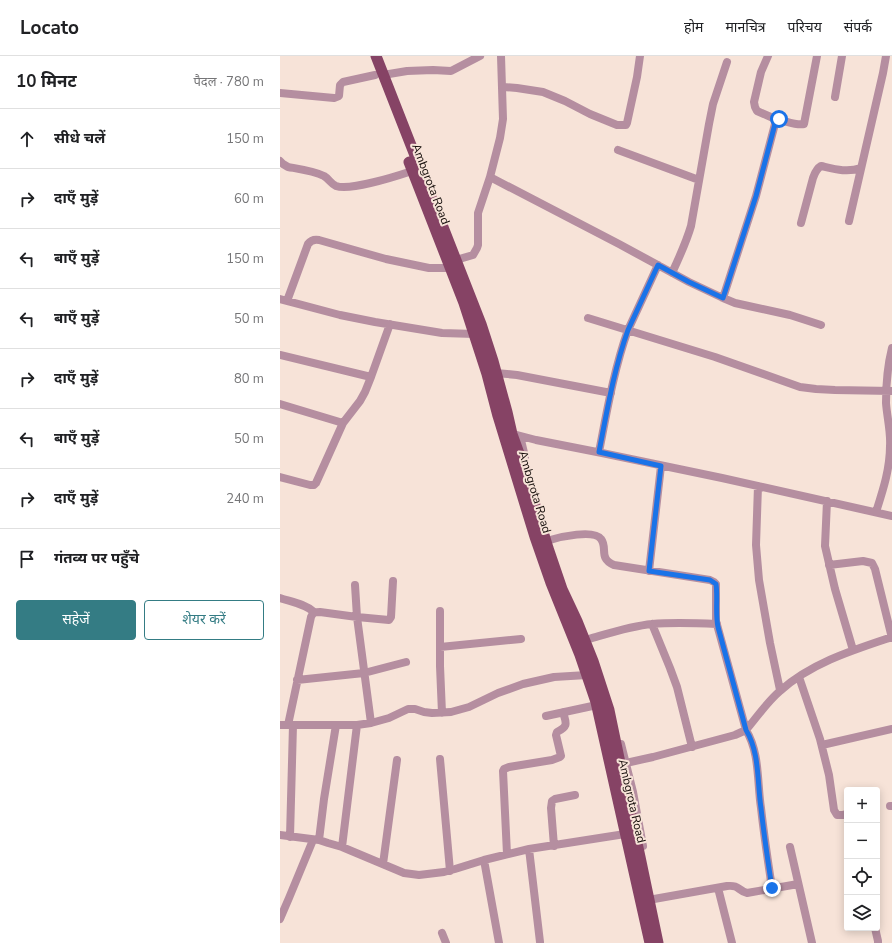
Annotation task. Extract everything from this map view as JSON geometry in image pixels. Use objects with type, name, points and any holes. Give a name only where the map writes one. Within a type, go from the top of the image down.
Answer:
[{"type":"main road","name":"Ambgrota Road","points":[[368,56],[379,75],[412,171],[434,227],[454,264],[535,537],[597,705],[650,943]]},
{"type":"main road","points":[[376,56],[379,75],[454,264],[481,324],[516,435],[521,459],[548,548],[562,589],[577,621],[593,662],[609,710],[658,943]]},
{"type":"street","points":[[280,93],[334,98],[339,96],[340,85],[343,82],[407,71],[450,71],[455,70],[480,56]]},
{"type":"street","points":[[475,334],[442,333],[390,324],[340,315],[284,300],[308,244],[312,240],[319,240],[372,256],[423,267],[454,264],[473,255],[477,248],[478,241],[478,213],[490,177],[504,118],[501,56]]},
{"type":"street","points":[[503,87],[530,89],[543,92],[590,114],[617,124],[626,125],[637,77],[640,56]]},
{"type":"street","points":[[768,56],[761,72],[754,102],[755,107],[757,111],[774,119],[801,125],[804,124],[817,56]]},
{"type":"street","points":[[835,97],[842,56]]},
{"type":"street","points":[[849,221],[886,56]]},
{"type":"street","points":[[672,273],[688,238],[712,111],[727,62]]},
{"type":"street","points":[[723,298],[756,196],[775,124],[774,119]]},
{"type":"street","points":[[618,150],[699,180]]},
{"type":"street","points":[[280,161],[288,166],[320,174],[332,183],[338,186],[346,187],[390,178],[412,171]]},
{"type":"street","points":[[801,224],[813,178],[818,168],[821,166],[839,170],[855,171],[861,168]]},
{"type":"street","points":[[490,177],[672,273],[723,298],[735,303],[790,315],[821,325]]},
{"type":"street","points":[[599,452],[616,367],[628,330],[658,265]]},
{"type":"street","points":[[588,318],[715,357],[800,387],[816,389],[889,391]]},
{"type":"street","points":[[280,477],[314,485],[343,422],[360,401],[371,377],[390,324]]},
{"type":"street","points":[[876,512],[889,463],[890,444],[886,402],[889,391],[890,356],[892,348]]},
{"type":"street","points":[[280,355],[371,377]]},
{"type":"street","points":[[496,373],[517,374],[611,393]]},
{"type":"street","points":[[280,404],[343,422]]},
{"type":"street","points":[[516,435],[892,516]]},
{"type":"street","points":[[516,435],[556,558],[589,639],[612,706],[633,792],[663,943]]},
{"type":"street","points":[[649,571],[661,466]]},
{"type":"street","points":[[758,486],[756,545],[758,580],[768,637],[780,690]]},
{"type":"street","points":[[827,502],[826,546],[829,565],[853,650]]},
{"type":"street","points":[[550,540],[567,536],[595,535],[601,539],[604,555],[610,564],[710,580],[716,584],[717,624],[746,730],[751,738],[757,766],[760,806],[772,888]]},
{"type":"street","points":[[626,763],[692,747],[735,735],[746,730],[780,690],[812,668],[843,653],[892,637],[875,569],[872,563],[863,561],[829,565]]},
{"type":"street","points":[[280,598],[304,606],[314,612],[390,620],[393,581]]},
{"type":"street","points":[[355,585],[357,617],[371,722]]},
{"type":"street","points":[[440,611],[442,713]]},
{"type":"street","points":[[290,837],[287,725],[311,616],[314,612]]},
{"type":"street","points":[[589,639],[652,624],[717,624]]},
{"type":"street","points":[[652,624],[677,687],[692,747]]},
{"type":"street","points":[[440,647],[521,639]]},
{"type":"street","points":[[297,680],[364,674],[406,662]]},
{"type":"street","points":[[287,725],[357,725],[390,718],[408,709],[415,709],[424,712],[451,712],[462,710],[498,693],[523,684],[561,676],[587,675]]},
{"type":"street","points":[[799,677],[822,745],[829,775],[834,810],[837,815],[844,814]]},
{"type":"street","points":[[546,716],[597,705]]},
{"type":"street","points":[[507,854],[503,771],[508,766],[560,758],[561,756],[556,735],[564,729],[565,726],[562,712]]},
{"type":"street","points":[[280,919],[316,840],[336,725]]},
{"type":"street","points":[[342,847],[357,725]]},
{"type":"street","points":[[822,745],[892,729]]},
{"type":"street","points":[[440,759],[450,871]]},
{"type":"street","points":[[383,864],[397,760]]},
{"type":"street","points":[[554,846],[551,824],[552,801],[575,795]]},
{"type":"street","points":[[280,835],[316,840],[342,847],[404,873],[419,875],[450,871],[507,854],[625,834]]},
{"type":"street","points":[[790,848],[812,943]]},
{"type":"street","points":[[528,850],[540,942]]},
{"type":"street","points":[[484,860],[498,943]]},
{"type":"street","points":[[654,899],[727,886],[735,886],[747,893],[798,884]]},
{"type":"street","points":[[718,888],[732,943]]},
{"type":"street","points":[[876,931],[878,943]]},
{"type":"street","points":[[442,933],[446,943]]},
{"type":"route","points":[[772,888],[760,806],[755,754],[751,738],[746,730],[716,621],[716,584],[710,580],[649,571],[661,466],[599,452],[616,367],[624,339],[658,265],[723,298],[756,196],[775,124],[774,119],[779,119]]}]
